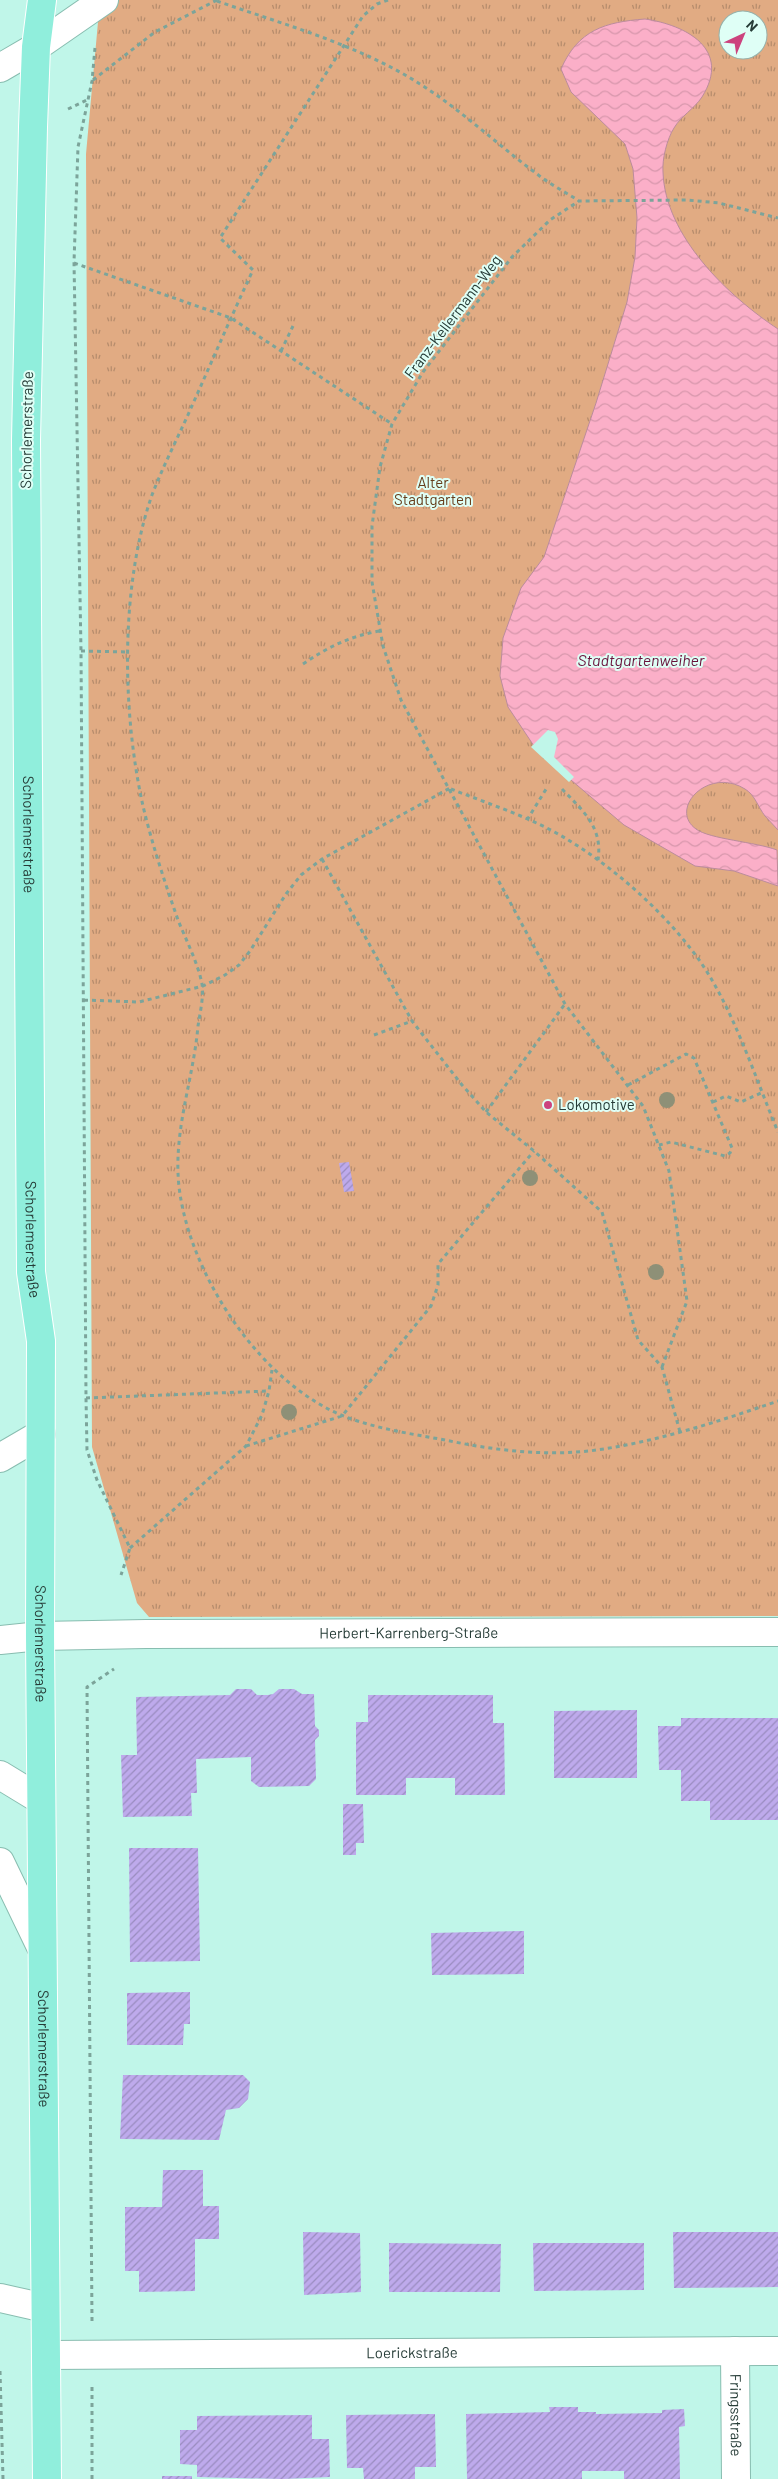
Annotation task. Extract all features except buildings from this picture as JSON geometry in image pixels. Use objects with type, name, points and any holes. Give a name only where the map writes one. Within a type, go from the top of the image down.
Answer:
[{"type":"main road","name":"Schorlemerstraße","points":[[42,0],[36,47],[26,450],[31,1272],[41,1342],[41,1947],[47,2479]]},
{"type":"street","points":[[0,68],[36,47],[102,1]]},
{"type":"street","points":[[0,1458],[41,1434]]},
{"type":"street","name":"Herbert-Karrenberg-Straße","points":[[0,1640],[40,1636],[778,1632]]},
{"type":"street","points":[[0,1775],[41,1800]]},
{"type":"street","points":[[0,1862],[41,1947]]},
{"type":"street","points":[[0,2298],[45,2308]]},
{"type":"street","name":"Fringsstraße","points":[[735,2351],[736,2479]]},
{"type":"street","name":"Loerickstraße","points":[[46,2355],[778,2351]]},
{"type":"path","points":[[92,81],[155,32],[218,0],[344,46],[384,64],[420,84],[459,110],[541,178],[579,201],[687,200],[720,203],[778,218]]},
{"type":"path","points":[[388,0],[377,4],[363,16],[220,238],[253,270],[152,496],[132,577],[127,652],[131,731],[144,806],[171,900],[202,986],[196,1046],[180,1126],[176,1160],[180,1195],[187,1227],[199,1262],[211,1286],[240,1329],[272,1369],[305,1394],[342,1416],[377,1426],[464,1444],[558,1453],[619,1446],[680,1432],[778,1401]]},
{"type":"path","points":[[102,1],[92,81],[78,147],[74,262],[81,651],[86,1398],[87,1450],[97,1480],[130,1548]]},
{"type":"path","name":"Franz-Kellermann-Weg","points":[[579,201],[550,220],[512,257],[423,372],[392,424],[380,467],[372,526],[372,582],[380,631],[401,700],[565,1004],[643,1106],[670,1171],[687,1301],[662,1367]]},
{"type":"path","points":[[74,262],[231,318],[392,424]]},
{"type":"path","points":[[281,351],[293,326]]},
{"type":"path","points":[[303,664],[346,639],[380,631]]},
{"type":"path","points":[[81,651],[127,652]]},
{"type":"path","points":[[527,820],[548,786]]},
{"type":"path","points":[[84,1000],[139,1002],[202,986],[239,965],[286,894],[301,875],[322,859],[450,788],[565,838],[598,860],[632,888],[666,921],[697,958],[726,1009],[778,1132]]},
{"type":"path","points":[[562,789],[595,827],[600,846],[598,860]]},
{"type":"path","points":[[322,859],[412,1021],[462,1085],[486,1112],[534,1151],[602,1212],[638,1340],[662,1367],[680,1432]]},
{"type":"path","points":[[486,1112],[565,1004]]},
{"type":"path","points":[[374,1035],[412,1021]]},
{"type":"path","points":[[628,1085],[686,1054],[691,1055],[731,1144],[730,1153],[718,1155],[671,1142],[659,1145]]},
{"type":"path","points":[[713,1102],[726,1096],[741,1102],[762,1093]]},
{"type":"path","points":[[246,1446],[342,1416],[431,1306],[438,1285],[438,1264],[534,1151]]},
{"type":"path","points":[[121,1575],[130,1548],[246,1446],[262,1415],[269,1391],[272,1369]]},
{"type":"path","points":[[86,1398],[269,1391]]},
{"type":"path","points":[[87,1687],[92,2479]]},
{"type":"path","points":[[0,2371],[3,2479]]},
{"type":"green space","name":"Alter Stadtgarten","points":[[100,0],[778,0],[778,1616],[149,1617],[137,1603],[92,1447],[86,154]]},
{"type":"water","name":"Stadtgartenweiher","points":[[645,19],[675,27],[689,34],[700,42],[708,53],[712,65],[710,80],[702,97],[671,133],[663,161],[666,196],[675,219],[687,241],[702,262],[720,282],[739,300],[778,329],[778,830],[745,789],[731,783],[718,783],[706,786],[689,801],[687,811],[689,821],[696,829],[702,832],[777,850],[778,886],[734,871],[695,866],[624,825],[538,752],[508,707],[500,676],[503,638],[521,588],[544,557],[596,403],[627,302],[635,257],[637,218],[633,169],[625,144],[571,92],[561,69],[576,45],[594,30],[617,23]]},
{"type":"pier","points":[[548,730],[555,732],[558,739],[554,757],[574,777],[569,782],[531,747]]},
{"type":"place","name":"Lokomotive","points":[[548,1105]]}]
